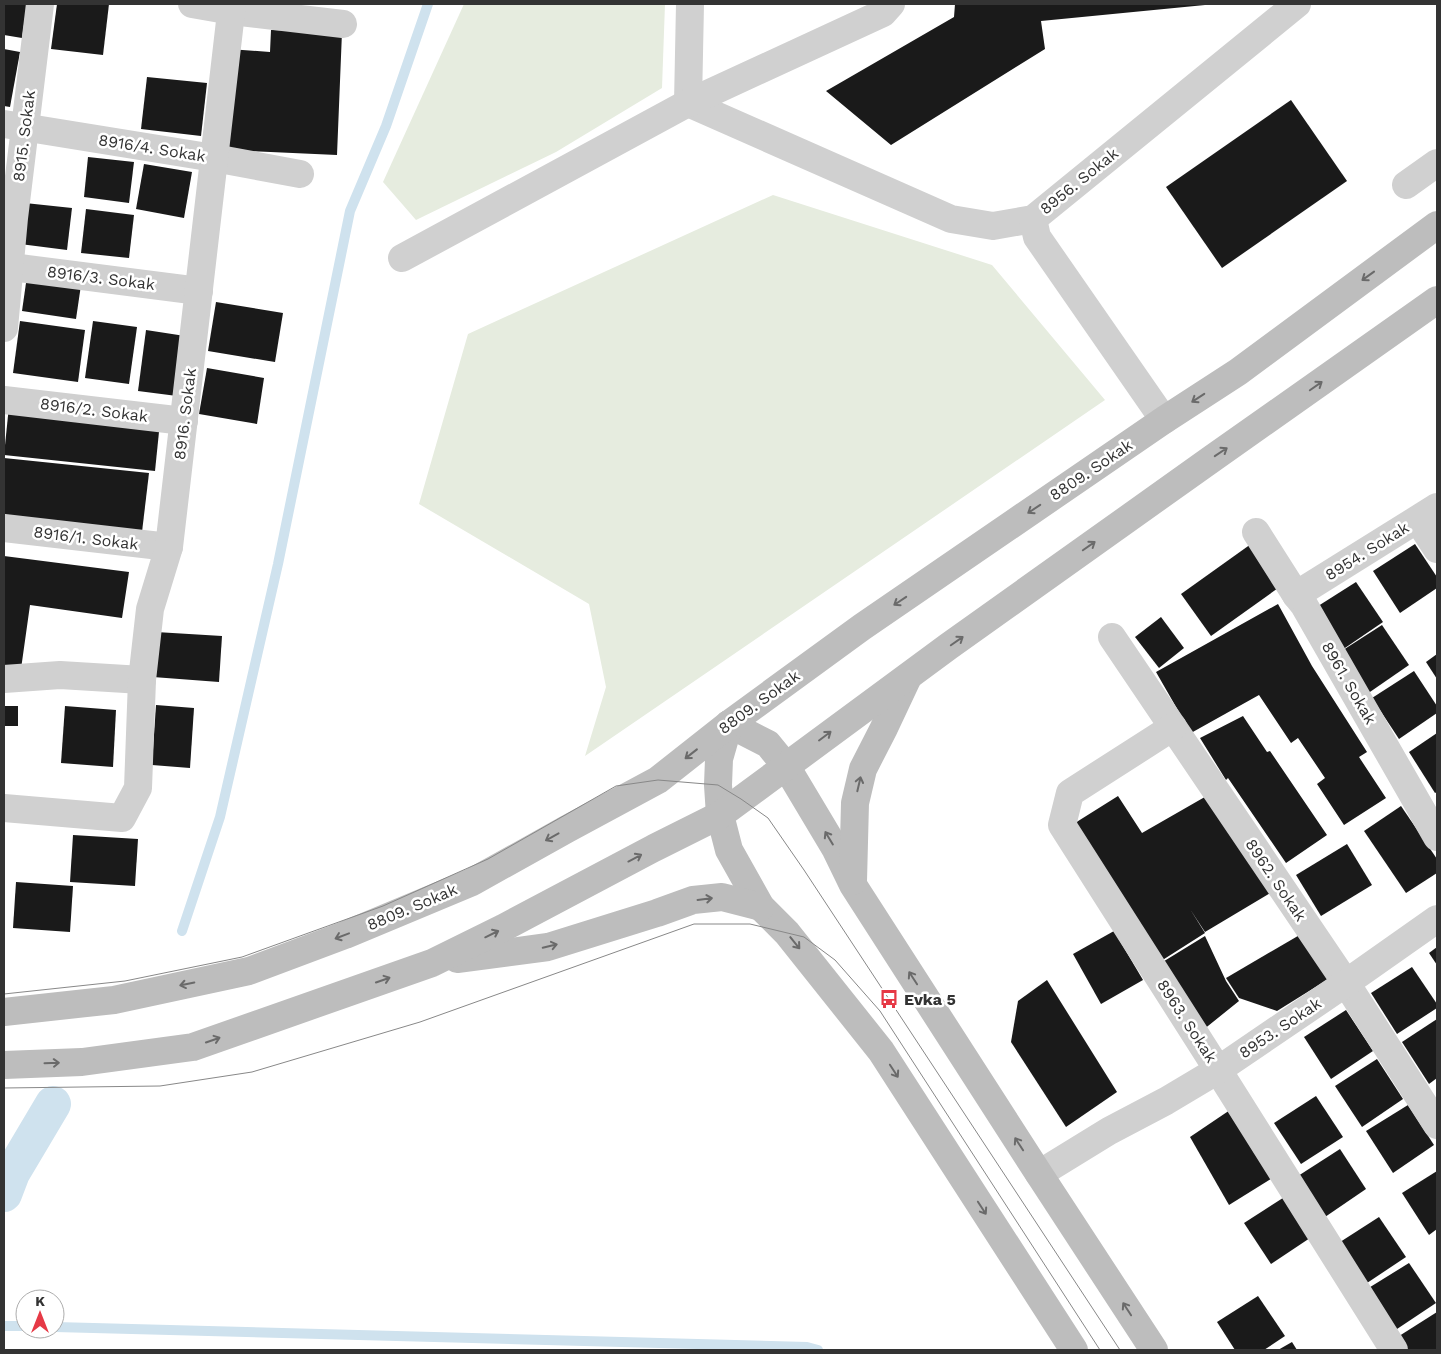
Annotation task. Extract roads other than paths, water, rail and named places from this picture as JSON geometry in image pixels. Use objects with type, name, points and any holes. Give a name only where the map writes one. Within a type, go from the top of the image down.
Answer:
[{"type":"street","name":"8915. Sokak","points":[[4,328],[15,126],[40,4]]},
{"type":"street","points":[[192,4],[232,7],[343,24]]},
{"type":"street","points":[[688,103],[690,4]]},
{"type":"street","points":[[402,258],[688,103],[883,13],[891,4]]},
{"type":"street","name":"8956. Sokak","points":[[688,103],[951,219],[993,226],[1033,219],[1297,4]]},
{"type":"street","name":"8916. Sokak","points":[[4,808],[122,818],[138,788],[142,680],[150,609],[169,547],[232,7]]},
{"type":"street","name":"8916/4. Sokak","points":[[15,126],[300,174]]},
{"type":"street","points":[[1406,185],[1437,163]]},
{"type":"street","points":[[1033,219],[1037,237],[1164,420]]},
{"type":"street","name":"8809. Sokak","points":[[4,1012],[114,1000],[249,971],[345,935],[472,882],[658,780],[729,724],[862,627],[1164,420],[1238,372],[1437,226]]},
{"type":"street","name":"8916/3. Sokak","points":[[7,266],[199,291]]},
{"type":"street","points":[[4,1064],[82,1062],[193,1047],[432,963],[504,928],[720,815],[908,676],[1437,300]]},
{"type":"street","name":"8916/2. Sokak","points":[[4,400],[184,421]]},
{"type":"street","points":[[1428,513],[1437,549]]},
{"type":"street","name":"8954. Sokak","points":[[1296,595],[1428,513]]},
{"type":"street","name":"8916/1. Sokak","points":[[4,528],[169,547]]},
{"type":"street","name":"8961. Sokak","points":[[1256,532],[1304,606],[1437,837]]},
{"type":"street","name":"8962. Sokak","points":[[1112,637],[1346,983],[1437,1125]]},
{"type":"street","points":[[4,679],[60,675],[142,680]]},
{"type":"street","points":[[853,885],[855,803],[863,769],[908,676]]},
{"type":"street","points":[[1074,1350],[881,1051],[787,933],[761,907],[729,850],[720,815],[718,785],[719,759],[729,724],[768,744],[786,766],[835,848],[853,885],[1038,1174],[1154,1350]]},
{"type":"street","name":"8963. Sokak","points":[[1173,727],[1070,793],[1062,826],[1394,1350]]},
{"type":"street","points":[[432,963],[548,947],[693,900],[722,897],[761,907]]},
{"type":"street","name":"8953. Sokak","points":[[1038,1174],[1109,1131],[1166,1101],[1218,1070],[1437,919]]},
{"type":"waterway","points":[[182,931],[220,817],[278,564],[350,211],[386,126],[428,4]]},
{"type":"waterway","points":[[4,1194],[12,1173],[53,1104]]},
{"type":"waterway","points":[[4,1326],[15,1326]]},
{"type":"waterway","points":[[65,1327],[807,1347],[818,1350]]},
{"type":"tram line","points":[[4,994],[125,981],[242,957],[383,906],[488,859],[616,786],[658,780],[718,785],[768,818],[1120,1350]]},
{"type":"tram line","points":[[4,1088],[160,1086],[252,1072],[420,1022],[694,924],[750,924],[804,937],[835,960],[880,1011],[1100,1350]]},
{"type":"place","name":"Evka 5","points":[[889,999]]}]
